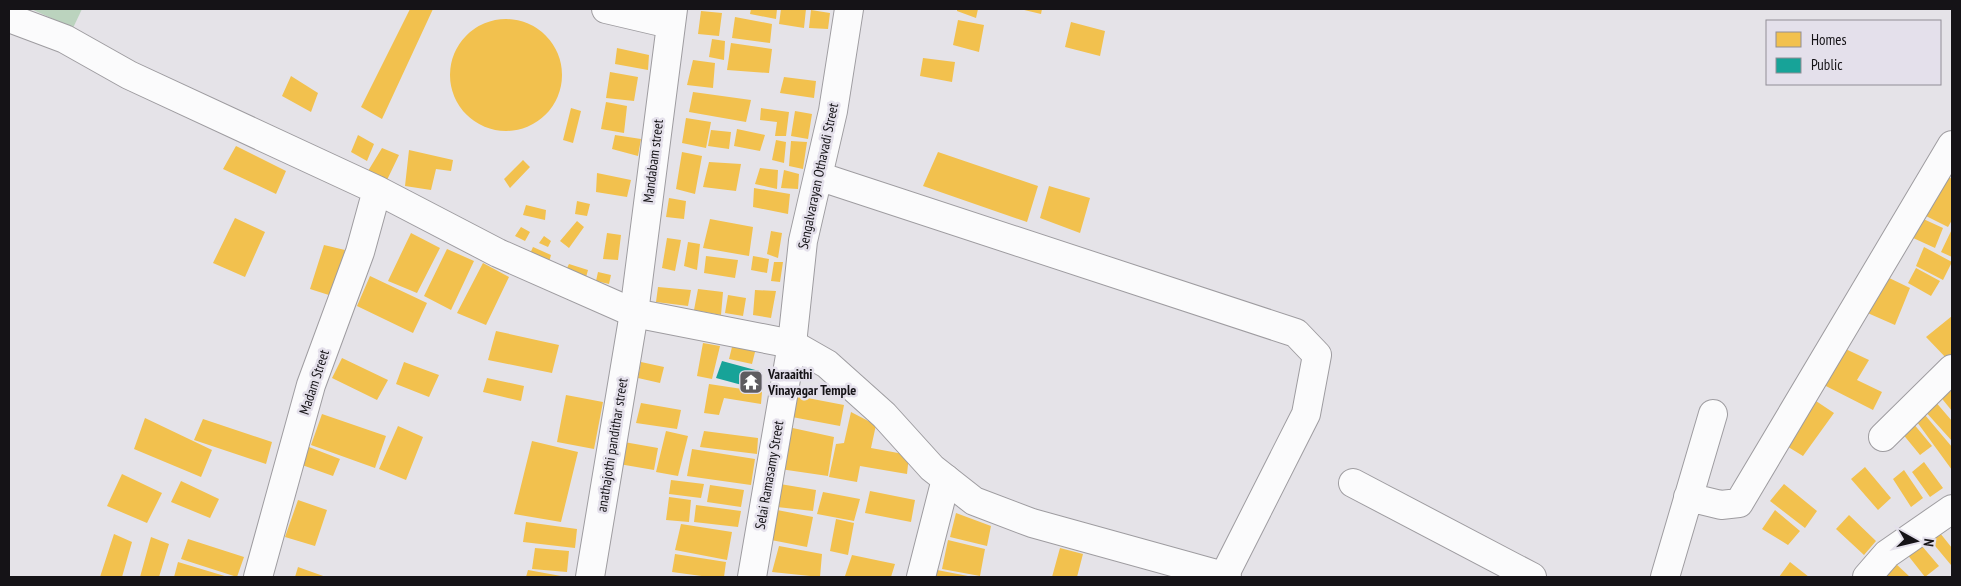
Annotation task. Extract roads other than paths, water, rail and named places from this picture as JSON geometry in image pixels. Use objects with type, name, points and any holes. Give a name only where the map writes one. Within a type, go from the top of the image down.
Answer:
[{"type":"street","points":[[606,9],[672,16]]},
{"type":"street","name":"Sengalvarayan Othavadi Street","points":[[792,344],[803,241],[833,111],[849,9]]},
{"type":"street","name":"Mandabam street","points":[[634,312],[672,16]]},
{"type":"street","points":[[9,18],[65,39],[129,75],[377,190],[498,253],[634,312],[792,344],[827,364],[884,415],[932,468],[974,501],[1032,523],[1226,576],[1306,414],[1317,356],[1296,333],[818,176]]},
{"type":"street","points":[[1688,497],[1721,505],[1739,502],[1952,145]]},
{"type":"street","name":"Madam Street","points":[[258,577],[312,385],[360,252],[377,190]]},
{"type":"street","name":"anathajothi pandithar street","points":[[590,577],[634,312]]},
{"type":"street","name":"Selai Ramasamy Street","points":[[752,577],[792,344]]},
{"type":"street","points":[[1883,437],[1952,369]]},
{"type":"street","points":[[1665,577],[1713,414]]},
{"type":"street","points":[[921,577],[946,479]]},
{"type":"street","points":[[1353,483],[1532,577]]},
{"type":"street","points":[[1867,577],[1887,554],[1952,509]]},
{"type":"place","name":"Varaaithi Vinayagar Temple","points":[[751,382]]}]
